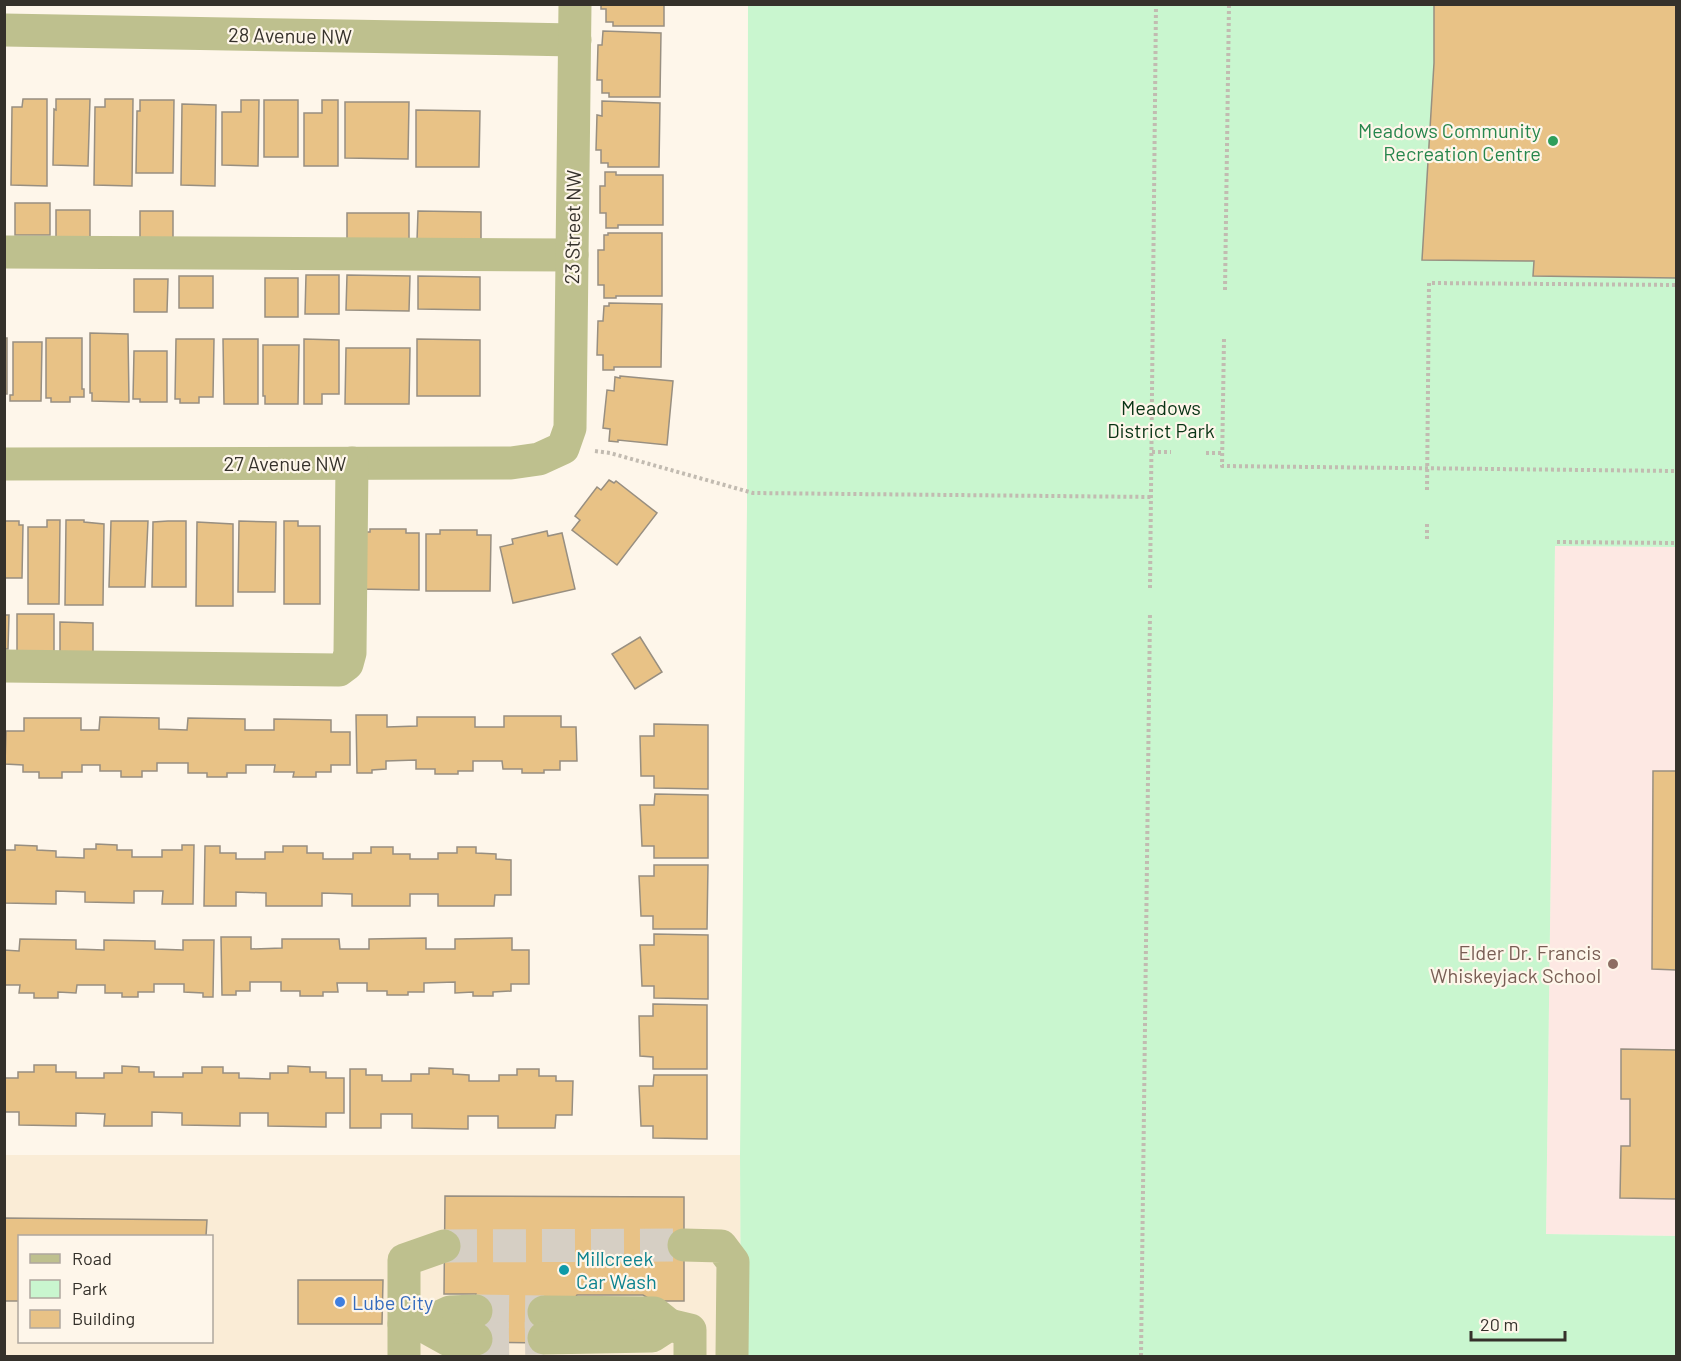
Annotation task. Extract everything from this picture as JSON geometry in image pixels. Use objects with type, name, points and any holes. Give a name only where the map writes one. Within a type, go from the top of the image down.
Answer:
[{"type":"street","name":"23 Street NW","points":[[563,448],[570,428],[574,4]]},
{"type":"street","name":"28 Avenue NW","points":[[4,30],[575,40]]},
{"type":"street","points":[[4,252],[572,255]]},
{"type":"street","name":"27 Avenue NW","points":[[4,464],[512,463],[539,459],[563,448]]},
{"type":"street","points":[[4,666],[339,670],[347,664],[350,653],[352,463]]},
{"type":"street","points":[[684,1245],[721,1246],[733,1262],[732,1356]]},
{"type":"street","points":[[405,1356],[413,1324],[404,1260],[444,1246]]},
{"type":"street","points":[[413,1324],[450,1312],[476,1325]]},
{"type":"street","points":[[544,1325],[652,1336],[669,1325],[690,1330],[690,1356]]},
{"type":"path","points":[[1150,588],[1156,4]]},
{"type":"path","points":[[1225,290],[1229,4]]},
{"type":"path","points":[[1427,490],[1429,283],[1677,285]]},
{"type":"path","points":[[1224,339],[1222,466],[1677,471]]},
{"type":"path","points":[[563,448],[610,453],[753,493],[1152,497]]},
{"type":"path","points":[[1152,452],[1171,452]]},
{"type":"path","points":[[1206,453],[1222,453]]},
{"type":"path","points":[[1427,524],[1427,539]]},
{"type":"path","points":[[1557,542],[1677,543]]},
{"type":"path","points":[[1141,1356],[1150,613]]},
{"type":"shaded area","name":"Elder Dr. Francis Whiskeyjack School","points":[[1555,546],[1676,547],[1676,1236],[1546,1234]]},
{"type":"shaded area","points":[[4,1155],[740,1155],[741,1356],[5,1356]]},
{"type":"green space","name":"Meadows District Park","points":[[748,5],[1676,5],[1676,547],[1555,546],[1546,1234],[1676,1236],[1676,1356],[741,1356],[740,1155],[747,507]]},
{"type":"building","points":[[601,4],[664,4],[664,26],[613,26],[613,22],[606,22],[606,9],[601,9]]},
{"type":"building","name":"Meadows Community Recreation Centre","points":[[1434,4],[1676,4],[1676,278],[1533,276],[1534,261],[1422,260],[1434,63]]},
{"type":"building","points":[[603,31],[661,33],[660,97],[609,97],[609,93],[602,93],[602,80],[597,80],[598,45],[602,45]]},
{"type":"building","points":[[23,99],[47,99],[47,186],[11,185],[12,107],[22,107]]},
{"type":"building","points":[[56,99],[90,99],[88,166],[53,165]]},
{"type":"building","points":[[105,99],[133,99],[132,186],[94,185],[95,107],[105,107]]},
{"type":"building","points":[[140,100],[174,100],[173,173],[136,173],[137,111],[140,111]]},
{"type":"building","points":[[241,100],[259,100],[258,166],[222,165],[222,112],[241,112]]},
{"type":"building","points":[[264,100],[298,100],[298,157],[264,157]]},
{"type":"building","points":[[322,100],[338,100],[338,166],[304,166],[304,113],[322,113]]},
{"type":"building","points":[[602,101],[660,103],[659,167],[608,167],[608,163],[601,163],[601,150],[596,150],[597,115],[602,116]]},
{"type":"building","points":[[345,102],[409,102],[408,159],[345,158]]},
{"type":"building","points":[[182,104],[216,105],[215,186],[181,185]]},
{"type":"building","points":[[416,110],[480,111],[479,167],[416,167]]},
{"type":"building","points":[[605,172],[616,172],[616,175],[663,175],[663,225],[618,225],[618,228],[606,228],[606,213],[600,213],[600,186],[605,186]]},
{"type":"building","points":[[15,203],[50,203],[50,235],[15,235]]},
{"type":"building","points":[[56,210],[90,210],[90,237],[56,238]]},
{"type":"building","points":[[140,211],[173,211],[173,240],[140,239]]},
{"type":"building","points":[[418,211],[481,212],[481,242],[417,241]]},
{"type":"building","points":[[347,213],[409,213],[409,242],[347,241]]},
{"type":"building","points":[[608,233],[662,233],[662,296],[604,298],[604,285],[598,285],[598,250],[604,250],[604,235]]},
{"type":"building","points":[[306,275],[339,275],[339,314],[305,314]]},
{"type":"building","points":[[347,275],[410,276],[409,311],[346,310]]},
{"type":"building","points":[[179,276],[213,276],[213,308],[179,308]]},
{"type":"building","points":[[418,276],[480,277],[480,310],[418,309]]},
{"type":"building","points":[[265,278],[298,278],[298,317],[265,317]]},
{"type":"building","points":[[134,279],[168,279],[167,312],[134,312]]},
{"type":"building","points":[[609,303],[662,304],[661,367],[614,367],[614,370],[603,370],[603,355],[597,355],[598,321],[603,321],[604,306],[609,306]]},
{"type":"building","points":[[90,333],[128,334],[129,402],[92,401]]},
{"type":"building","points":[[4,338],[7,338],[7,394],[4,394]]},
{"type":"building","points":[[46,338],[82,338],[84,397],[70,397],[70,402],[51,402],[51,398],[46,398]]},
{"type":"building","points":[[176,339],[214,339],[213,397],[199,397],[199,403],[180,403],[180,399],[175,399]]},
{"type":"building","points":[[223,339],[258,339],[258,404],[224,404]]},
{"type":"building","points":[[304,339],[339,340],[339,394],[322,394],[322,404],[304,404]]},
{"type":"building","points":[[417,339],[480,340],[480,396],[417,396]]},
{"type":"building","points":[[13,342],[42,342],[41,401],[10,401],[10,395],[13,395]]},
{"type":"building","points":[[263,345],[299,345],[298,404],[265,404]]},
{"type":"building","points":[[346,348],[410,348],[409,404],[345,404]]},
{"type":"building","points":[[134,351],[167,351],[167,402],[140,402],[140,399],[133,399]]},
{"type":"building","points":[[620,376],[673,381],[667,445],[609,441],[610,429],[603,428],[607,390],[614,391],[615,377],[620,378]]},
{"type":"building","points":[[609,480],[614,483],[616,481],[657,513],[617,565],[572,530],[580,520],[575,516],[597,487],[601,490]]},
{"type":"building","points":[[47,520],[60,520],[59,604],[28,604],[28,527],[47,527]]},
{"type":"building","points":[[66,520],[84,520],[84,522],[104,524],[103,605],[65,605]]},
{"type":"building","points":[[4,521],[19,521],[19,525],[23,525],[22,578],[4,578]]},
{"type":"building","points":[[111,521],[148,521],[145,587],[109,587]]},
{"type":"building","points":[[186,521],[186,587],[152,587],[153,522]]},
{"type":"building","points":[[239,521],[276,522],[275,592],[238,592]]},
{"type":"building","points":[[284,521],[298,521],[298,526],[320,526],[320,604],[284,604]]},
{"type":"building","points":[[197,522],[233,524],[233,606],[196,606]]},
{"type":"building","points":[[370,529],[406,529],[406,533],[419,533],[419,590],[355,589],[355,532],[370,532]]},
{"type":"building","points":[[440,530],[477,530],[477,535],[491,535],[490,591],[426,591],[426,534],[440,534]]},
{"type":"building","points":[[547,531],[548,536],[562,533],[575,589],[513,603],[500,547],[513,544],[512,539]]},
{"type":"building","points":[[17,614],[54,614],[54,652],[17,652]]},
{"type":"building","points":[[4,615],[9,615],[8,649],[4,649]]},
{"type":"building","points":[[60,622],[93,623],[93,656],[60,656]]},
{"type":"building","points":[[640,637],[662,672],[635,689],[612,654]]},
{"type":"building","points":[[356,715],[387,715],[387,727],[417,726],[417,717],[475,717],[475,727],[504,727],[504,716],[561,716],[561,727],[576,727],[577,761],[560,761],[560,770],[522,773],[522,769],[503,769],[502,761],[473,761],[473,771],[458,771],[458,774],[435,774],[435,769],[416,769],[416,760],[386,761],[386,769],[372,770],[372,773],[357,773]]},
{"type":"building","points":[[100,717],[159,718],[159,729],[187,730],[188,718],[245,719],[245,730],[274,730],[274,719],[331,720],[331,732],[350,732],[350,765],[331,765],[331,772],[316,772],[316,777],[293,777],[294,772],[274,772],[275,765],[246,765],[246,773],[227,773],[227,777],[207,777],[207,773],[188,773],[188,763],[157,763],[157,771],[142,771],[142,777],[121,777],[121,771],[100,771],[100,765],[82,765],[82,772],[62,772],[62,778],[39,778],[39,772],[23,772],[23,765],[5,764],[6,731],[24,731],[24,718],[81,718],[81,730],[99,730]]},
{"type":"building","points":[[654,724],[708,725],[708,789],[654,788],[654,776],[641,776],[640,736],[654,736]]},
{"type":"building","name":"Elder Dr. Francis Whiskeyjack School","points":[[1653,771],[1676,771],[1676,970],[1652,969]]},
{"type":"building","points":[[655,794],[708,795],[708,858],[654,858],[654,846],[642,846],[640,805],[654,805]]},
{"type":"building","points":[[96,844],[117,845],[117,850],[132,850],[132,857],[162,857],[162,850],[182,850],[182,845],[194,845],[193,904],[162,904],[163,891],[134,891],[134,903],[85,902],[85,892],[56,891],[56,904],[4,903],[4,850],[15,850],[15,845],[37,846],[37,850],[56,851],[56,857],[84,858],[84,849],[96,849]]},
{"type":"building","points":[[205,846],[220,846],[220,853],[236,853],[236,859],[265,859],[265,852],[283,852],[283,846],[307,846],[307,853],[323,853],[323,859],[353,859],[353,853],[371,853],[371,847],[393,847],[393,854],[410,854],[410,859],[438,859],[438,853],[457,853],[457,847],[476,847],[476,853],[496,854],[496,859],[511,860],[511,895],[495,895],[494,906],[438,906],[438,894],[410,894],[410,906],[352,906],[352,894],[322,893],[322,906],[266,906],[266,893],[236,892],[236,906],[204,906]]},
{"type":"building","points":[[654,865],[708,865],[707,929],[653,929],[653,916],[641,916],[639,876],[654,876]]},
{"type":"building","points":[[654,934],[708,935],[708,999],[654,998],[654,986],[642,986],[640,945],[654,945]]},
{"type":"building","points":[[221,937],[251,937],[251,949],[282,948],[282,939],[339,939],[340,949],[369,949],[369,939],[426,938],[426,949],[455,949],[455,939],[512,938],[512,950],[529,950],[529,984],[511,984],[511,991],[493,992],[493,996],[473,996],[473,992],[455,993],[455,982],[424,983],[424,992],[408,992],[408,995],[387,995],[387,991],[367,991],[367,983],[337,983],[338,992],[323,992],[323,996],[300,996],[300,991],[281,991],[281,982],[250,982],[250,991],[236,991],[236,995],[222,995]]},
{"type":"building","points":[[20,939],[76,940],[76,949],[104,950],[104,940],[155,941],[155,949],[183,950],[183,940],[214,940],[213,997],[203,997],[203,993],[184,992],[184,984],[154,984],[154,992],[138,992],[138,997],[122,997],[122,993],[105,993],[105,985],[77,985],[76,993],[58,992],[58,998],[34,998],[34,993],[19,993],[20,985],[4,985],[4,950],[19,951]]},
{"type":"building","points":[[653,1004],[707,1005],[707,1069],[653,1069],[653,1057],[640,1056],[639,1016],[653,1016]]},
{"type":"building","points":[[1621,1049],[1676,1050],[1676,1199],[1620,1198],[1621,1146],[1630,1146],[1630,1099],[1621,1099]]},
{"type":"building","points":[[34,1065],[56,1065],[56,1072],[76,1072],[76,1078],[104,1078],[104,1073],[122,1073],[122,1066],[139,1067],[139,1072],[154,1072],[154,1077],[183,1077],[183,1073],[202,1073],[202,1067],[223,1067],[223,1073],[239,1073],[239,1078],[270,1079],[270,1073],[288,1073],[288,1066],[310,1067],[310,1072],[326,1072],[326,1078],[344,1078],[344,1113],[326,1113],[326,1127],[268,1126],[268,1113],[240,1113],[240,1126],[182,1125],[182,1113],[152,1112],[152,1126],[104,1126],[105,1114],[76,1113],[76,1126],[19,1125],[19,1112],[4,1112],[4,1078],[18,1078],[18,1072],[34,1072]]},
{"type":"building","points":[[429,1068],[453,1069],[453,1074],[469,1075],[469,1081],[499,1081],[499,1075],[517,1075],[517,1069],[539,1069],[539,1076],[556,1076],[556,1081],[573,1081],[572,1115],[556,1115],[555,1128],[498,1128],[498,1116],[468,1116],[468,1129],[412,1128],[412,1114],[381,1114],[381,1128],[350,1128],[350,1069],[366,1069],[366,1075],[382,1075],[382,1081],[411,1081],[411,1074],[429,1074]]},
{"type":"building","points":[[654,1075],[707,1075],[707,1139],[653,1138],[653,1126],[641,1126],[639,1086],[653,1086]]},
{"type":"building","name":"Millcreek Car Wash","points":[[445,1196],[684,1197],[684,1301],[653,1301],[643,1295],[577,1295],[544,1343],[476,1342],[476,1294],[444,1294]]},
{"type":"building","points":[[4,1218],[207,1220],[206,1235],[18,1235],[18,1301],[4,1301]]},
{"type":"building","name":"Lube City","points":[[298,1280],[383,1280],[382,1324],[298,1324]]},
{"type":"tunnel","points":[[444,1246],[684,1245]]},
{"type":"tunnel","points":[[476,1311],[544,1312]]},
{"type":"tunnel","points":[[476,1339],[544,1338]]},
{"type":"place","name":"Meadows Community Recreation Centre","points":[[1553,141]]},
{"type":"place","name":"Elder Dr. Francis Whiskeyjack School","points":[[1613,964]]},
{"type":"place","name":"Millcreek Car Wash","points":[[564,1270]]},
{"type":"place","name":"Lube City","points":[[340,1302]]}]
